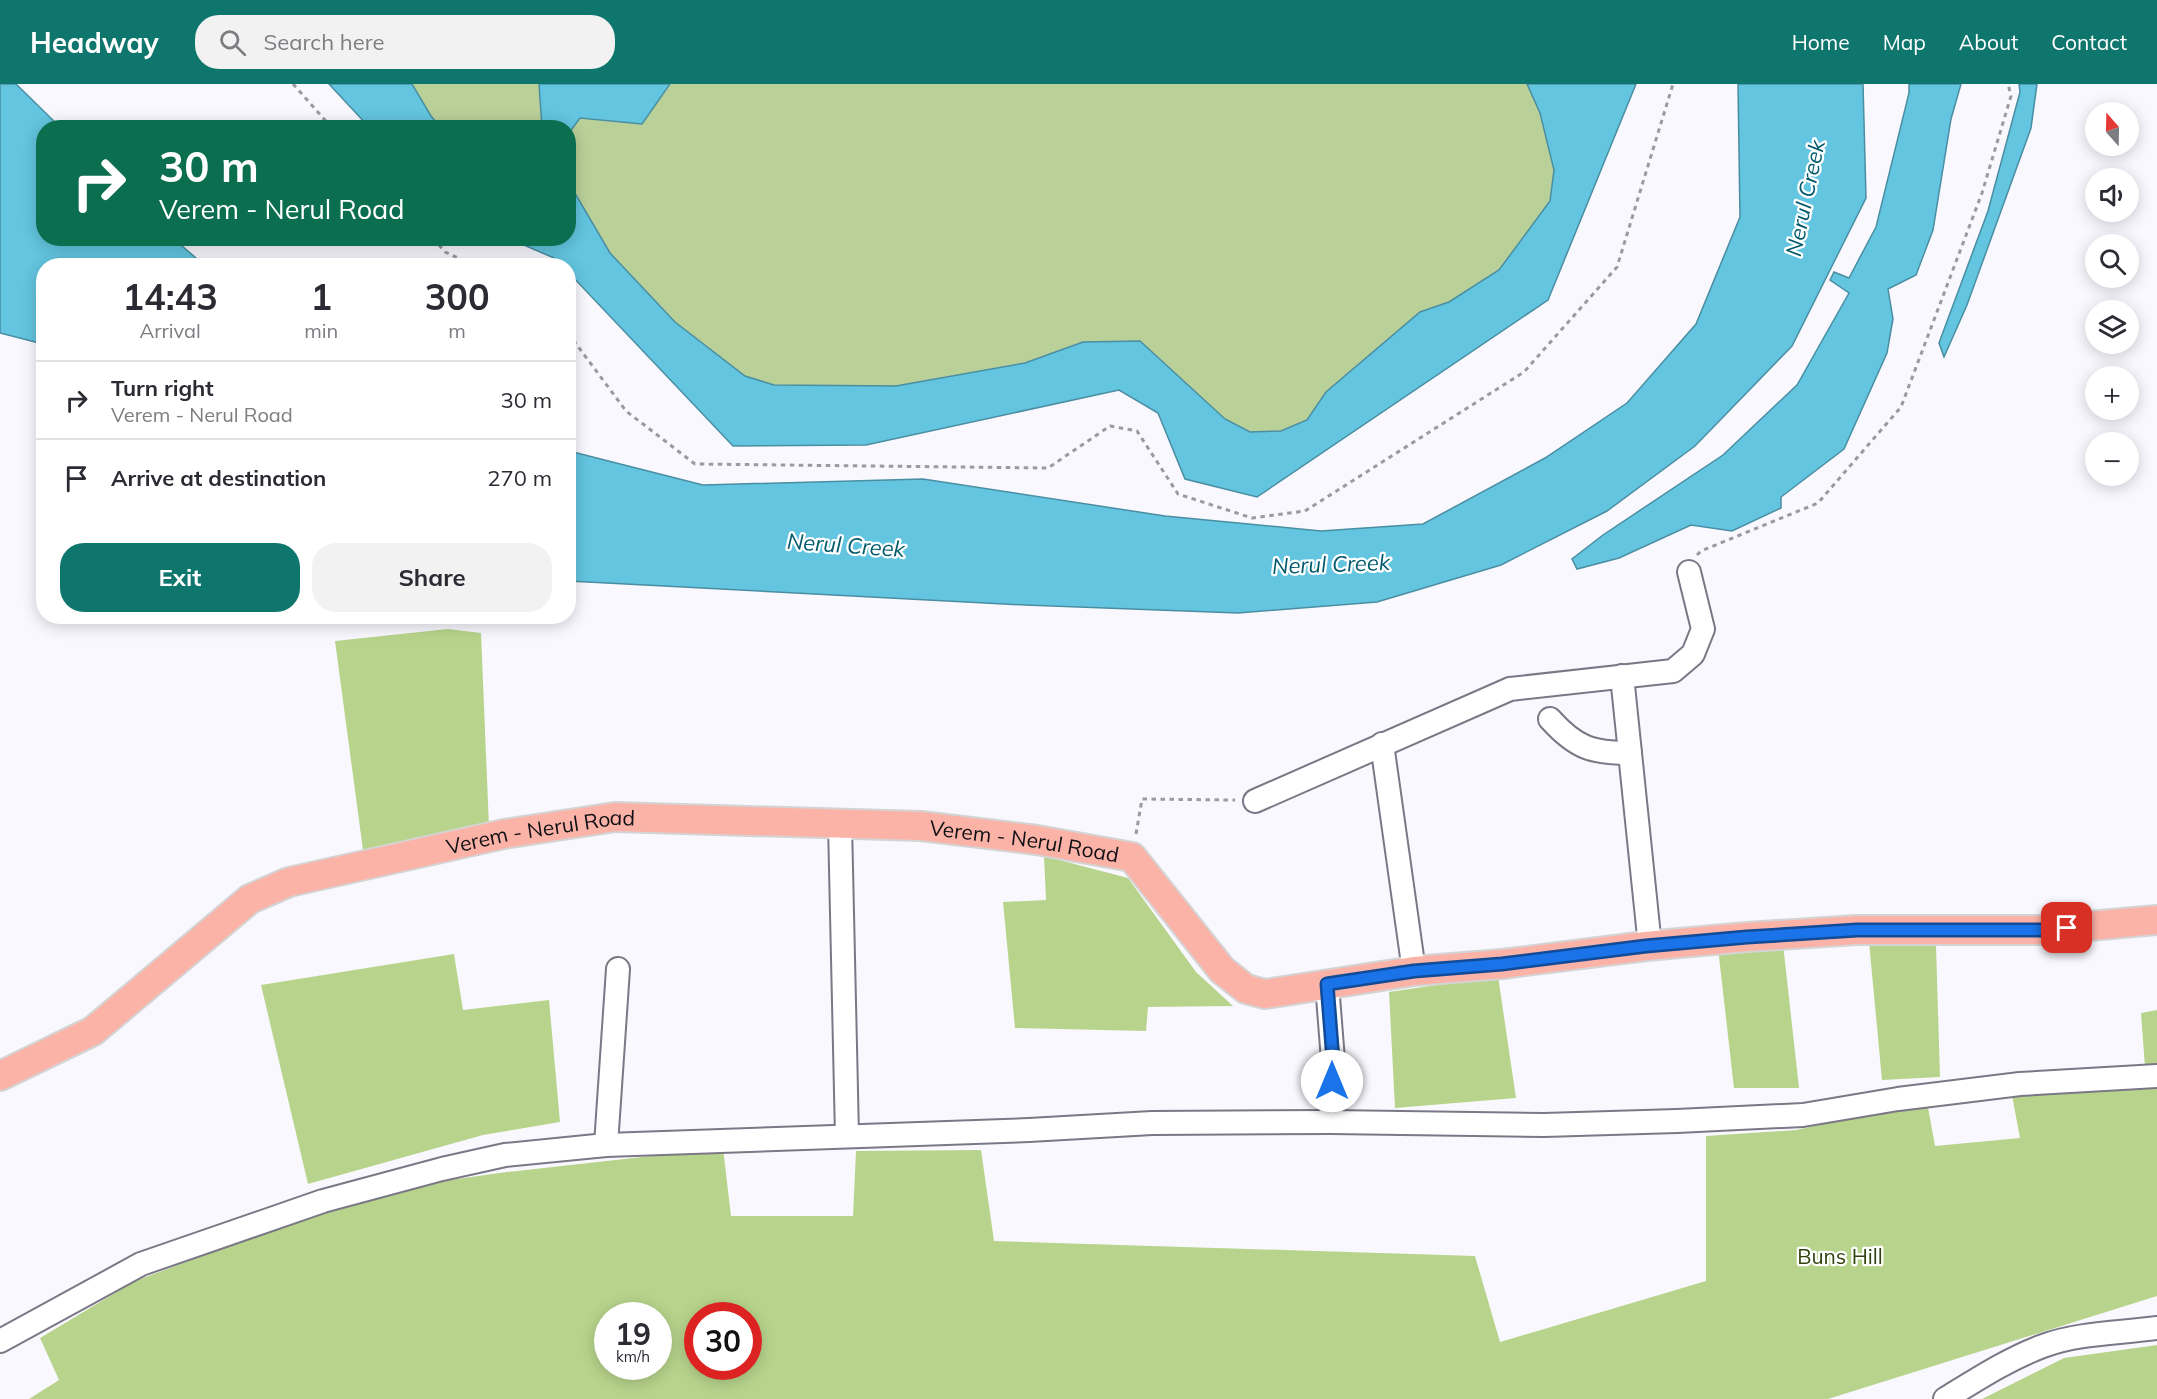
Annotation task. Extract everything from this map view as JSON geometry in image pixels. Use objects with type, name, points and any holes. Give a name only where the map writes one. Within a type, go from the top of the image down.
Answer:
[{"type":"main road","name":"Verem - Nerul Road","points":[[0,1076],[93,1031],[250,899],[289,882],[504,834],[615,817],[921,826],[1037,840],[1132,857],[1212,959],[1240,985],[1252,992],[1265,994],[1414,971],[1502,964],[1650,946],[1857,930],[2044,930],[2157,920]]},
{"type":"street","points":[[1255,801],[1510,689],[1673,670],[1693,654],[1703,629],[1689,572]]},
{"type":"street","points":[[1622,676],[1650,946]]},
{"type":"street","points":[[1550,719],[1564,735],[1585,748],[1603,753],[1630,753]]},
{"type":"street","points":[[1382,744],[1414,971]]},
{"type":"street","points":[[840,824],[847,1136]]},
{"type":"street","points":[[606,1145],[618,969]]},
{"type":"street","points":[[1327,984],[1333,1060],[1331,1122]]},
{"type":"street","points":[[0,1341],[141,1264],[323,1202],[442,1169],[505,1155],[606,1145],[1029,1130],[1152,1123],[1331,1122],[1544,1125],[1803,1114],[1898,1099],[2020,1084],[2157,1076]]},
{"type":"street","points":[[1945,1399],[1999,1365],[2044,1346],[2077,1338],[2157,1328]]},
{"type":"path","points":[[293,84],[325,120]]},
{"type":"path","points":[[576,344],[626,411],[695,464],[1048,468],[1110,426],[1137,431],[1178,494],[1252,518],[1305,511],[1524,372],[1617,267],[1672,84]]},
{"type":"path","points":[[1689,572],[1690,562],[1701,551],[1818,503],[1901,407],[1982,194],[2011,96],[2008,84]]},
{"type":"path","points":[[440,246],[445,252],[458,258]]},
{"type":"path","points":[[1132,857],[1142,799],[1255,801]]},
{"type":"green space","points":[[412,84],[539,84],[542,120],[434,120]]},
{"type":"green space","points":[[671,84],[1527,84],[1540,113],[1554,170],[1550,201],[1499,270],[1449,302],[1420,312],[1326,392],[1307,420],[1281,431],[1250,432],[1225,419],[1140,341],[1083,342],[1025,363],[896,386],[774,385],[745,376],[675,322],[610,253],[576,195],[576,123],[580,118],[641,124]]},
{"type":"green space","points":[[448,629],[481,633],[489,827],[363,850],[335,641]]},
{"type":"green space","points":[[1044,856],[1128,878],[1196,972],[1233,1006],[1148,1007],[1146,1031],[1015,1028],[1003,902],[1046,900]]},
{"type":"green space","points":[[1869,942],[1936,946],[1940,1077],[1882,1080]]},
{"type":"green space","points":[[1783,944],[1799,1088],[1734,1088],[1718,948]]},
{"type":"green space","points":[[454,954],[463,1010],[549,1000],[560,1122],[483,1135],[308,1184],[261,985]]},
{"type":"green space","points":[[1498,976],[1516,1098],[1395,1108],[1389,992]]},
{"type":"green space","points":[[2157,1010],[2157,1065],[2145,1067],[2141,1013]]},
{"type":"green space","name":"Buns Hill","points":[[2157,1082],[2157,1296],[1828,1399],[29,1399],[59,1380],[40,1338],[135,1281],[388,1189],[499,1173],[723,1148],[731,1216],[853,1216],[856,1151],[981,1150],[994,1241],[1475,1256],[1500,1342],[1706,1281],[1706,1136],[1796,1130],[1927,1102],[1935,1146],[2020,1138],[2011,1090]]},
{"type":"green space","points":[[2157,1345],[2157,1399],[1982,1399],[2064,1358]]},
{"type":"water","points":[[0,84],[16,84],[53,120],[36,120],[36,246],[182,246],[196,258],[36,258],[36,342],[0,333]]},
{"type":"water","points":[[329,84],[412,84],[434,120],[362,120]]},
{"type":"water","points":[[539,84],[670,84],[642,124],[580,118],[576,123],[576,120],[542,120]]},
{"type":"water","points":[[1527,84],[1636,84],[1548,300],[1257,497],[1185,479],[1158,413],[1119,390],[866,445],[733,446],[576,280],[576,258],[554,258],[526,246],[576,246],[576,195],[610,253],[675,322],[745,376],[774,385],[896,386],[1025,363],[1083,342],[1140,341],[1225,419],[1250,432],[1281,431],[1307,420],[1326,392],[1420,312],[1449,302],[1499,270],[1550,201],[1554,170],[1540,113]]},
{"type":"water","name":"Nerul Creek","points":[[1738,84],[1863,84],[1866,198],[1792,346],[1695,446],[1607,511],[1501,565],[1377,602],[1238,613],[1025,605],[576,581],[576,453],[703,485],[923,479],[1165,516],[1321,531],[1423,524],[1545,458],[1627,403],[1696,324],[1740,217]]},
{"type":"water","points":[[1909,84],[1961,84],[1951,119],[1933,230],[1916,275],[1888,289],[1893,319],[1887,353],[1844,449],[1781,497],[1781,508],[1732,531],[1691,525],[1619,558],[1577,569],[1572,559],[1603,535],[1723,455],[1797,385],[1849,293],[1830,280],[1834,272],[1849,278],[1876,227],[1909,93]]},
{"type":"water","points":[[2019,84],[2037,84],[2031,128],[1967,305],[1944,357],[1939,343],[1988,211],[2020,92]]},
{"type":"route","points":[[1332,1081],[1333,1060],[1327,984],[1414,971],[1502,964],[1646,946],[1747,937],[1857,930],[2067,928]]}]
